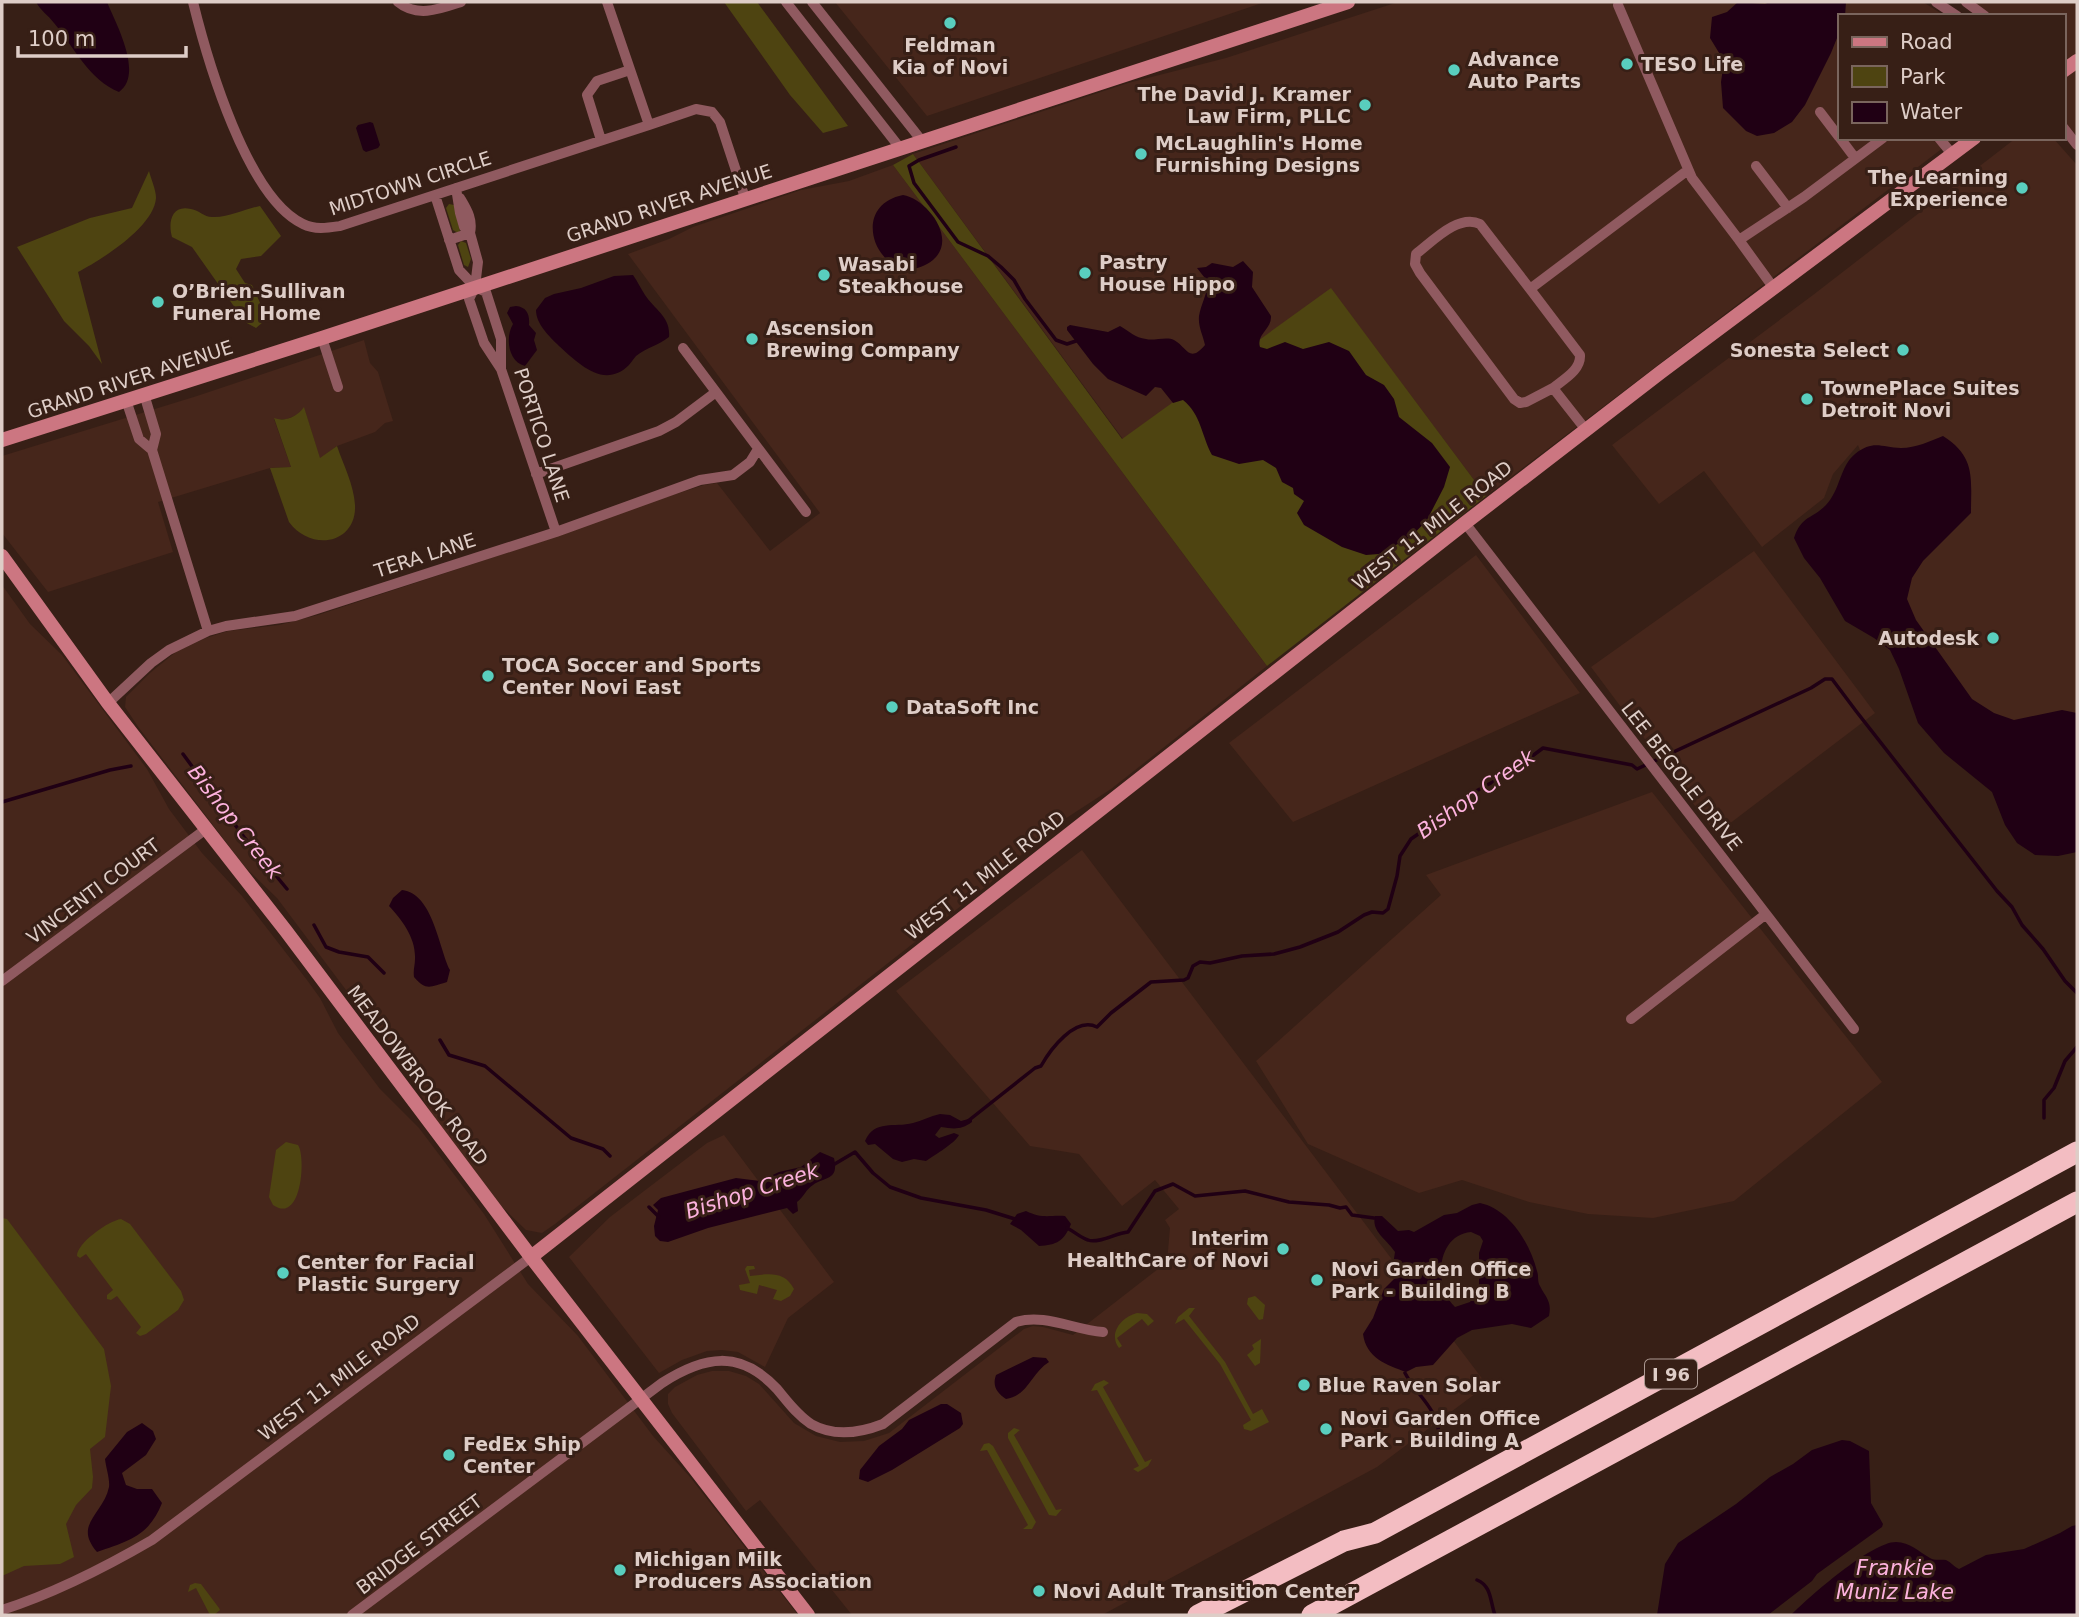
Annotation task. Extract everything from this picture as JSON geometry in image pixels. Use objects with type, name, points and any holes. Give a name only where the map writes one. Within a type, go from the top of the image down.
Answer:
[{"type":"highway","name":"I 96","points":[[1376,1533],[2077,1152]]},
{"type":"highway","name":"I 96","points":[[1312,1615],[2077,1203]]},
{"type":"highway","points":[[1198,1615],[1344,1541],[1376,1533]]},
{"type":"highway","points":[[1224,1615],[1376,1533]]},
{"type":"street","name":"MIDTOWN CIRCLE","points":[[193,2],[220,92],[239,143],[261,181],[293,219],[305,225],[326,228],[340,226],[435,195],[458,192],[696,109],[712,112],[720,122],[745,198]]},
{"type":"street","points":[[398,2],[414,10],[432,11],[461,2]]},
{"type":"street","points":[[607,2],[649,125]]},
{"type":"street","points":[[786,2],[900,148]]},
{"type":"street","points":[[812,2],[922,141]]},
{"type":"street","name":"GRAND RIVER AVENUE","points":[[2,440],[472,293],[745,198],[1348,2]]},
{"type":"street","points":[[1937,2],[1954,14]]},
{"type":"street","points":[[1966,2],[1983,14]]},
{"type":"street","points":[[1618,5],[1692,178],[1773,287]]},
{"type":"street","points":[[601,140],[587,95],[597,81],[630,71]]},
{"type":"street","points":[[1820,112],[1838,135]]},
{"type":"street","points":[[2065,130],[2077,145]]},
{"type":"street","points":[[1842,140],[1855,158]]},
{"type":"street","points":[[1740,240],[1879,140]]},
{"type":"street","points":[[1941,140],[1952,154]]},
{"type":"street","name":"WEST 11 MILE ROAD","points":[[2,1610],[98,1572],[160,1535],[531,1257],[1465,523],[1773,287],[1971,140]]},
{"type":"street","points":[[1756,166],[1788,208]]},
{"type":"street","points":[[1530,289],[1688,170]]},
{"type":"street","points":[[458,192],[460,214],[464,227],[470,233],[478,262],[472,293],[484,343],[501,369]]},
{"type":"street","name":"PORTICO LANE","points":[[435,195],[459,270],[472,293],[486,292],[501,339],[501,369],[556,532]]},
{"type":"street","points":[[1471,220],[1480,224],[1530,289],[1580,355],[1581,361],[1576,369],[1553,388],[1520,403],[1514,399],[1420,273],[1415,264],[1416,254],[1460,223],[1471,220]]},
{"type":"street","points":[[449,240],[470,233]]},
{"type":"street","points":[[322,338],[338,387]]},
{"type":"street","points":[[683,348],[806,512]]},
{"type":"street","points":[[1553,388],[1586,430]]},
{"type":"street","points":[[536,474],[659,431],[676,422],[716,392]]},
{"type":"street","points":[[144,394],[156,434],[152,450],[208,631]]},
{"type":"street","points":[[126,400],[139,439],[152,450]]},
{"type":"street","name":"TERA LANE","points":[[108,703],[169,650],[208,631],[295,616],[556,532],[700,480],[733,475],[750,462],[758,449]]},
{"type":"street","name":"LEE BEGOLE DRIVE","points":[[1465,523],[1854,1029]]},
{"type":"street","name":"MEADOWBROOK ROAD","points":[[2,556],[108,703],[640,1400],[808,1615]]},
{"type":"street","name":"VINCENTI COURT","points":[[2,981],[206,829]]},
{"type":"street","points":[[1631,1019],[1766,914]]},
{"type":"street","name":"BRIDGE STREET","points":[[352,1615],[686,1368],[703,1362],[735,1362],[758,1372],[797,1413],[813,1425],[833,1432],[857,1432],[883,1424],[1016,1322],[1039,1319],[1103,1332]]},
{"type":"shaded area","points":[[835,2],[1265,2],[927,116]]},
{"type":"shaded area","points":[[1398,2],[1923,2],[1942,14],[1838,14],[1838,140],[1953,140],[1486,496],[1331,289],[1123,439],[913,154],[1128,83],[1226,58]]},
{"type":"shaded area","points":[[1969,2],[2077,2],[2077,142],[2065,127],[2065,14],[1978,14]]},
{"type":"shaded area","points":[[2013,140],[2055,140],[2077,165],[2077,769],[1942,716],[1872,590],[1880,500],[1858,445],[1833,474],[1824,498],[1762,547],[1704,471],[1659,504],[1612,445],[1813,295]]},
{"type":"shaded area","points":[[893,165],[1267,666],[1111,789],[1051,828],[989,884],[555,1224],[542,1233],[526,1230],[500,1205],[435,1120],[409,1074],[277,898],[245,867],[139,728],[125,707],[126,697],[177,651],[206,638],[228,631],[279,625],[318,615],[704,485],[717,483],[770,551],[820,513],[628,254],[693,227],[801,190],[849,181]]},
{"type":"shaded area","points":[[364,340],[370,363],[378,372],[393,421],[385,423],[375,432],[337,446],[320,459],[304,408],[299,414],[287,419],[274,419],[291,467],[270,468],[158,502],[173,552],[48,592],[2,533],[2,456],[197,396]]},
{"type":"shaded area","points":[[1754,551],[1875,713],[1716,834],[1591,667]]},
{"type":"shaded area","points":[[1476,555],[1580,693],[1293,822],[1229,743]]},
{"type":"shaded area","points":[[2,585],[30,624],[62,655],[147,769],[169,809],[202,853],[242,896],[307,980],[320,998],[338,1033],[380,1089],[419,1128],[484,1214],[528,1284],[578,1336],[653,1436],[690,1477],[798,1615],[2,1615]]},
{"type":"shaded area","points":[[1652,792],[1882,1082],[1734,1201],[1653,1218],[1588,1214],[1529,1202],[1462,1180],[1419,1193],[1308,1144],[1256,1061],[1441,895],[1426,875]]},
{"type":"shaded area","points":[[1082,850],[1487,1385],[1377,1467],[1102,1615],[852,1615],[760,1500],[746,1511],[672,1413],[668,1394],[697,1375],[712,1371],[729,1371],[746,1376],[759,1384],[794,1423],[816,1436],[840,1442],[864,1441],[889,1433],[1024,1329],[1043,1327],[1073,1335],[1167,1262],[1170,1228],[1165,1220],[1179,1209],[1155,1180],[1122,1206],[1079,1154],[1030,1146],[896,991]]},
{"type":"shaded area","points":[[724,1135],[834,1282],[788,1318],[765,1367],[738,1352],[722,1350],[707,1351],[682,1360],[659,1373],[569,1257],[610,1217],[707,1143]]},
{"type":"green space","points":[[724,2],[757,2],[848,126],[823,133],[790,95]]},
{"type":"green space","points":[[913,154],[1122,439],[1331,288],[1486,496],[1267,666],[893,165]]},
{"type":"green space","points":[[149,171],[156,198],[146,220],[125,241],[78,272],[102,364],[89,346],[64,321],[17,247],[90,218],[132,208]]},
{"type":"green space","points":[[449,204],[454,205],[460,231],[458,233],[453,230],[446,208]]},
{"type":"green space","points":[[260,206],[281,236],[261,256],[241,259],[236,269],[245,283],[252,285],[266,316],[256,328],[245,322],[192,247],[172,237],[170,226],[172,216],[179,209],[191,209],[209,217],[218,217]]},
{"type":"green space","points":[[461,241],[466,243],[471,259],[468,267],[464,265],[458,245]]},
{"type":"green space","points":[[304,407],[320,458],[337,446],[354,497],[354,518],[349,528],[331,539],[309,538],[289,522],[270,468],[291,467],[274,418],[290,418]]},
{"type":"green space","points":[[286,1142],[298,1145],[302,1162],[296,1198],[290,1206],[283,1209],[273,1205],[269,1197],[276,1150]]},
{"type":"green space","points":[[2,1218],[7,1219],[104,1349],[111,1386],[105,1437],[90,1449],[92,1488],[76,1505],[66,1524],[74,1557],[60,1564],[24,1566],[2,1576]]},
{"type":"green space","points":[[121,1219],[130,1224],[181,1291],[184,1300],[178,1310],[140,1336],[136,1333],[141,1327],[117,1296],[111,1300],[107,1299],[107,1295],[113,1290],[86,1254],[80,1258],[77,1256],[82,1245],[94,1233]]},
{"type":"green space","points":[[747,1266],[754,1266],[755,1269],[749,1270],[750,1276],[775,1275],[785,1279],[794,1289],[790,1296],[781,1301],[773,1299],[777,1290],[759,1285],[757,1294],[740,1290],[739,1285],[750,1283],[745,1269]]},
{"type":"green space","points":[[1255,1296],[1265,1305],[1263,1319],[1259,1320],[1247,1304],[1248,1298]]},
{"type":"green space","points":[[1189,1308],[1195,1308],[1189,1316],[1225,1362],[1253,1414],[1262,1409],[1269,1422],[1251,1431],[1244,1429],[1243,1425],[1251,1420],[1220,1364],[1184,1319],[1175,1324],[1178,1317]]},
{"type":"green space","points":[[1137,1313],[1147,1314],[1154,1321],[1148,1326],[1142,1319],[1117,1338],[1122,1346],[1119,1348],[1115,1337],[1118,1327],[1126,1318]]},
{"type":"green space","points":[[1261,1339],[1260,1363],[1255,1366],[1247,1355],[1254,1349],[1252,1345]]},
{"type":"green space","points":[[1104,1380],[1109,1383],[1103,1387],[1145,1462],[1152,1459],[1148,1466],[1138,1472],[1133,1469],[1139,1466],[1097,1390],[1091,1391],[1095,1384]]},
{"type":"green space","points":[[1014,1428],[1020,1430],[1014,1435],[1056,1510],[1062,1509],[1056,1516],[1049,1515],[1008,1438],[1008,1433]]},
{"type":"green space","points":[[989,1443],[1036,1522],[1032,1529],[1023,1529],[1028,1525],[987,1450],[980,1451],[984,1444]]},
{"type":"green space","points":[[201,1584],[219,1608],[214,1615],[210,1615],[196,1588],[188,1592],[190,1585]]},
{"type":"water","points":[[36,2],[107,2],[129,61],[126,84],[119,92],[99,80]]},
{"type":"water","points":[[1738,2],[1846,2],[1845,14],[1838,14],[1838,36],[1805,105],[1792,122],[1774,133],[1757,136],[1746,131],[1723,108],[1721,82],[1724,61],[1710,38],[1712,17],[1727,12]]},
{"type":"water","points":[[373,123],[380,145],[366,152],[356,128]]},
{"type":"water","points":[[903,195],[912,198],[930,212],[941,231],[940,251],[933,260],[916,268],[900,267],[887,259],[877,246],[873,231],[875,216],[885,203]]},
{"type":"water","points":[[1243,261],[1253,272],[1252,287],[1271,316],[1271,321],[1260,338],[1260,347],[1267,349],[1285,342],[1303,349],[1329,342],[1349,351],[1366,375],[1384,385],[1394,399],[1399,417],[1432,443],[1450,467],[1444,487],[1427,520],[1411,537],[1379,554],[1366,555],[1342,547],[1304,525],[1297,513],[1304,501],[1294,494],[1293,488],[1282,482],[1276,468],[1263,460],[1239,464],[1212,455],[1194,412],[1183,400],[1173,403],[1161,388],[1155,387],[1146,396],[1108,379],[1067,330],[1070,325],[1108,332],[1120,326],[1142,338],[1171,339],[1188,352],[1195,353],[1205,345],[1199,316],[1208,282],[1197,268],[1212,263],[1233,267]]},
{"type":"water","points":[[633,275],[668,324],[669,337],[640,353],[620,372],[601,374],[583,366],[551,338],[538,320],[536,310],[545,298],[614,276]]},
{"type":"water","points":[[516,306],[527,312],[529,325],[536,333],[534,340],[537,350],[525,366],[515,360],[509,342],[513,324],[507,313],[510,307]]},
{"type":"water","points":[[1943,436],[1954,444],[1966,460],[1971,479],[1971,513],[1923,561],[1912,578],[1907,599],[1916,620],[1972,699],[1994,713],[2014,720],[2062,710],[2077,713],[2077,852],[2058,856],[2035,855],[2017,843],[2005,825],[1992,792],[1944,753],[1918,723],[1890,650],[1845,621],[1794,538],[1804,521],[1821,510],[1831,499],[1846,465],[1862,449],[1878,445],[1912,447]]},
{"type":"water","points":[[402,890],[413,893],[428,911],[450,970],[447,982],[429,987],[414,977],[415,951],[411,937],[389,906]]},
{"type":"water","points":[[940,1114],[950,1115],[961,1121],[972,1118],[972,1122],[957,1128],[941,1127],[935,1135],[939,1138],[954,1133],[959,1135],[926,1161],[914,1159],[902,1162],[893,1159],[875,1144],[868,1145],[865,1141],[869,1134],[880,1127],[913,1123]]},
{"type":"water","points":[[820,1152],[834,1158],[835,1171],[809,1189],[797,1202],[798,1211],[793,1214],[787,1208],[708,1228],[668,1242],[660,1241],[655,1236],[654,1226],[658,1210],[653,1205],[661,1198],[736,1178],[760,1181],[779,1172],[801,1167]]},
{"type":"water","points":[[1480,1203],[1500,1212],[1524,1239],[1534,1260],[1539,1284],[1549,1303],[1549,1316],[1531,1328],[1512,1324],[1472,1330],[1457,1338],[1433,1365],[1416,1367],[1406,1372],[1378,1359],[1368,1349],[1363,1334],[1373,1318],[1384,1289],[1397,1276],[1393,1265],[1395,1252],[1377,1231],[1375,1216],[1382,1216],[1398,1231],[1414,1232],[1444,1215],[1457,1213]],"holes":[[[1471,1232],[1480,1236],[1483,1241],[1479,1253],[1479,1287],[1470,1302],[1455,1307],[1443,1287],[1441,1275],[1445,1252],[1459,1235]]]},
{"type":"water","points":[[1026,1211],[1041,1216],[1065,1216],[1071,1224],[1059,1241],[1039,1246],[1010,1224],[1017,1214]]},
{"type":"water","points":[[1033,1357],[1046,1358],[1049,1362],[1025,1389],[1006,1399],[996,1389],[996,1375]]},
{"type":"water","points":[[941,1404],[947,1404],[961,1413],[963,1424],[960,1428],[892,1470],[868,1482],[859,1479],[860,1470],[879,1446],[902,1429],[909,1420]]},
{"type":"water","points":[[142,1423],[153,1431],[156,1439],[146,1455],[122,1473],[126,1485],[137,1489],[152,1489],[162,1503],[151,1523],[137,1536],[97,1552],[88,1534],[109,1487],[105,1459],[127,1432]]},
{"type":"water","points":[[1842,1440],[1869,1451],[1871,1503],[1883,1524],[1882,1527],[1817,1574],[1812,1581],[1768,1615],[1657,1615],[1665,1564],[1678,1543],[1812,1450]]},
{"type":"water","name":"Frankie Muniz Lake","points":[[2077,1525],[2077,1615],[1791,1615],[1841,1572],[1885,1544],[1906,1544],[1932,1559],[1946,1560],[1959,1569],[1986,1555],[2024,1549]]},
{"type":"waterway","points":[[956,147],[909,166],[914,183],[958,242],[988,256],[1014,280],[1056,340],[1067,344],[1076,341]]},
{"type":"waterway","name":"Bishop Creek","points":[[968,1121],[1041,1066],[1064,1036],[1080,1026],[1097,1027],[1151,982],[1184,980],[1188,978],[1193,966],[1200,962],[1274,954],[1300,947],[1338,932],[1364,915],[1372,912],[1383,913],[1388,909],[1400,856],[1411,839],[1424,830],[1435,817],[1511,772],[1543,748],[1632,765],[1637,769],[1825,679],[1832,679],[2077,993]]},
{"type":"waterway","name":"Bishop Creek","points":[[183,754],[244,837],[287,889]]},
{"type":"waterway","name":"Bishop Creek","points":[[2,802],[131,766]]},
{"type":"waterway","name":"Bishop Creek","points":[[314,925],[326,947],[368,957],[384,973]]},
{"type":"waterway","name":"Bishop Creek","points":[[440,1040],[449,1055],[485,1066],[571,1138],[603,1149],[610,1156]]},
{"type":"waterway","name":"Bishop Creek","points":[[2044,1118],[2044,1100],[2054,1088],[2065,1061],[2077,1047]]},
{"type":"waterway","points":[[833,1165],[855,1152],[873,1173],[890,1187],[921,1198],[986,1210],[1015,1219]]},
{"type":"waterway","points":[[1067,1228],[1092,1241],[1128,1232],[1155,1191],[1173,1184],[1195,1196],[1245,1191],[1289,1202],[1346,1207],[1352,1215],[1374,1218]]},
{"type":"waterway","name":"Bishop Creek","points":[[649,1207],[659,1217]]},
{"type":"waterway","points":[[1405,1373],[1434,1415],[1439,1433]]},
{"type":"waterway","points":[[1477,1580],[1488,1590],[1495,1615]]},
{"type":"place","name":"Feldman Kia of Novi","points":[[950,23]]},
{"type":"place","name":"TESO Life","points":[[1627,64]]},
{"type":"place","name":"Advance Auto Parts","points":[[1454,70]]},
{"type":"place","name":"The David J. Kramer Law Firm, PLLC","points":[[1365,105]]},
{"type":"place","name":"McLaughlin's Home Furnishing Designs","points":[[1141,154]]},
{"type":"place","name":"The Learning Experience","points":[[2022,188]]},
{"type":"place","name":"Pastry House Hippo","points":[[1085,273]]},
{"type":"place","name":"Wasabi Steakhouse","points":[[824,275]]},
{"type":"place","name":"O’Brien-Sullivan Funeral Home","points":[[158,302]]},
{"type":"place","name":"Ascension Brewing Company","points":[[752,339]]},
{"type":"place","name":"Sonesta Select","points":[[1903,350]]},
{"type":"place","name":"TownePlace Suites Detroit Novi","points":[[1807,399]]},
{"type":"place","name":"Autodesk","points":[[1993,638]]},
{"type":"place","name":"TOCA Soccer and Sports Center Novi East","points":[[488,676]]},
{"type":"place","name":"DataSoft Inc","points":[[892,707]]},
{"type":"place","name":"Interim HealthCare of Novi","points":[[1283,1249]]},
{"type":"place","name":"Center for Facial Plastic Surgery","points":[[283,1273]]},
{"type":"place","name":"Novi Garden Office Park - Building B","points":[[1317,1280]]},
{"type":"place","name":"Blue Raven Solar","points":[[1304,1385]]},
{"type":"place","name":"Novi Garden Office Park - Building A","points":[[1326,1429]]},
{"type":"place","name":"FedEx Ship Center","points":[[449,1455]]},
{"type":"place","name":"Michigan Milk Producers Association","points":[[620,1570]]},
{"type":"place","name":"Novi Adult Transition Center","points":[[1039,1591]]}]
